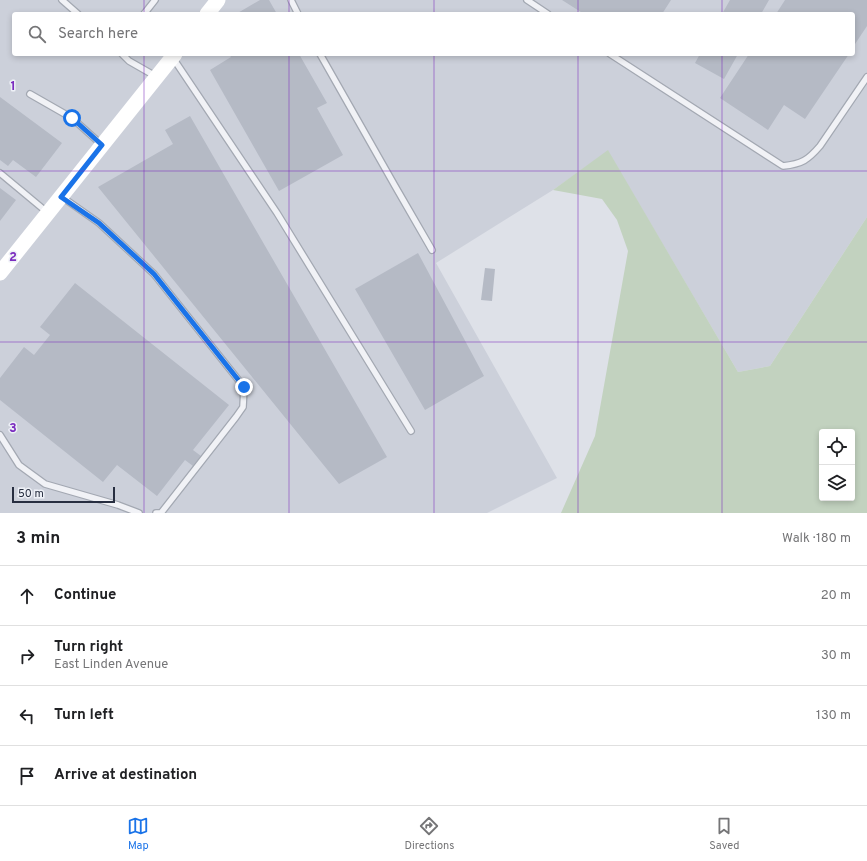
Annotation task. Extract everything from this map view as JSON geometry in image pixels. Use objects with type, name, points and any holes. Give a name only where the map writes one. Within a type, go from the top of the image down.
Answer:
[{"type":"street","points":[[209,12],[218,0]]},
{"type":"street","points":[[0,274],[174,56]]},
{"type":"lane","points":[[62,0],[76,12]]},
{"type":"lane","points":[[146,12],[155,0]]},
{"type":"lane","points":[[291,0],[297,12]]},
{"type":"lane","points":[[526,0],[545,12]]},
{"type":"lane","points":[[124,56],[129,61],[157,77]]},
{"type":"lane","points":[[174,56],[277,213],[411,432]]},
{"type":"lane","points":[[321,56],[432,250]]},
{"type":"lane","points":[[613,56],[783,166],[796,165],[805,162],[812,156],[867,77]]},
{"type":"lane","points":[[30,94],[72,118],[102,145]]},
{"type":"lane","points":[[0,173],[48,213]]},
{"type":"lane","points":[[61,197],[99,223],[154,274],[244,387],[243,407],[161,512],[156,513]]},
{"type":"lane","points":[[0,435],[19,465],[45,484],[118,505],[139,513]]},
{"type":"shaded area","points":[[0,0],[867,0],[867,217],[770,366],[738,372],[608,151],[553,190],[436,263],[557,478],[487,513],[0,513]]},
{"type":"green space","points":[[608,150],[738,372],[770,366],[867,217],[867,513],[561,513],[595,436],[628,251],[617,220],[602,199],[553,190]]},
{"type":"building","points":[[260,0],[269,0],[276,12],[239,12]]},
{"type":"building","points":[[562,0],[671,0],[663,12],[581,12]]},
{"type":"building","points":[[730,0],[769,0],[762,12],[723,12]]},
{"type":"building","points":[[785,0],[867,0],[867,26],[855,44],[855,12],[777,12]]},
{"type":"building","points":[[230,56],[300,56],[327,103],[317,108],[343,155],[279,191],[210,70],[231,57]]},
{"type":"building","points":[[699,56],[737,56],[724,79],[695,63]]},
{"type":"building","points":[[748,56],[848,56],[805,119],[784,105],[768,130],[720,98]]},
{"type":"building","points":[[0,97],[62,143],[36,177],[13,160],[8,166],[0,160]]},
{"type":"building","points":[[190,116],[387,457],[339,484],[98,187],[173,144],[165,130]]},
{"type":"building","points":[[0,188],[16,200],[0,221]]},
{"type":"building","points":[[418,253],[484,376],[425,410],[355,289]]},
{"type":"building","points":[[485,268],[495,269],[492,301],[481,300]]},
{"type":"building","points":[[75,283],[229,405],[193,450],[201,456],[193,466],[185,460],[157,496],[117,465],[103,482],[0,400],[0,378],[24,347],[34,355],[50,335],[40,327]]},
{"type":"route","points":[[72,118],[102,145],[61,197],[99,223],[154,274],[244,387]]}]
